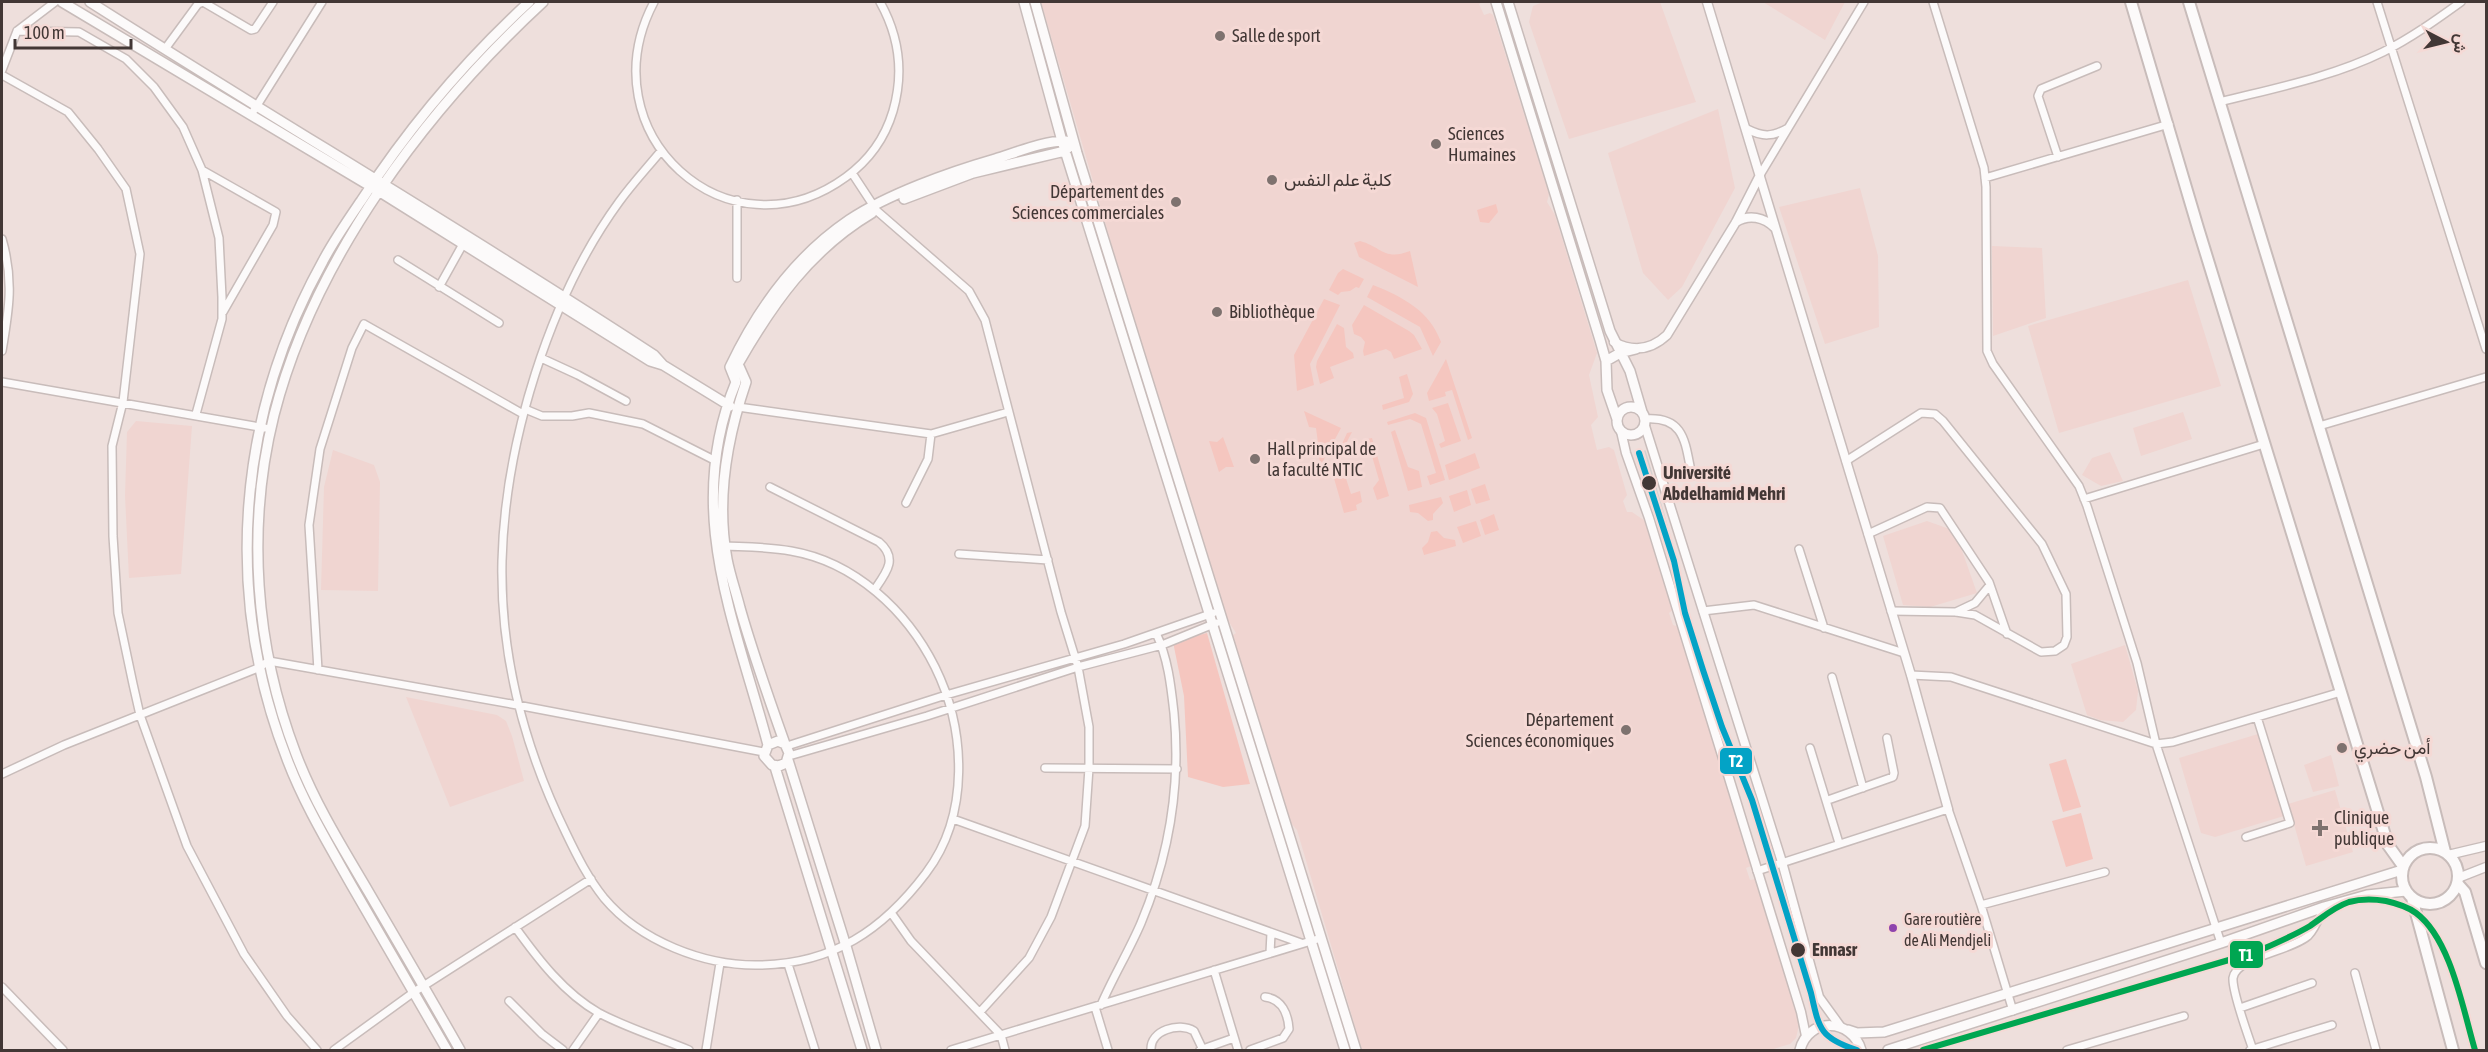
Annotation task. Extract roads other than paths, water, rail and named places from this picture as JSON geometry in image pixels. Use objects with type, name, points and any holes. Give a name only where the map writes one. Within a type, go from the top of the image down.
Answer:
[{"type":"main road","points":[[62,2],[382,188],[562,300],[650,361],[663,364],[727,405],[738,407]]},
{"type":"main road","points":[[90,2],[165,49],[253,111]]},
{"type":"main road","points":[[447,1050],[304,800],[273,720],[258,668],[251,620],[247,568],[247,508],[260,427],[280,355],[299,308],[323,260],[416,121],[455,76],[529,2]]},
{"type":"main road","points":[[460,1050],[314,795],[282,713],[262,622],[258,576],[259,514],[271,429],[283,384],[303,331],[356,230],[382,188],[474,71],[506,35],[543,2]]},
{"type":"main road","points":[[1024,2],[1065,151],[1215,618]]},
{"type":"main road","points":[[1035,2],[1273,824],[1297,876],[1356,1050]]},
{"type":"main road","points":[[1497,2],[1509,2],[1614,342],[1627,365],[1644,419],[1636,435],[1628,435],[1621,431],[1607,390],[1606,361],[1497,2]]},
{"type":"main road","points":[[2132,2],[2198,228],[2388,845],[2403,868]]},
{"type":"main road","points":[[2189,2],[2426,777],[2446,853],[2455,865],[2457,880],[2465,892],[2487,963]]},
{"type":"main road","points":[[876,1050],[786,745],[754,656],[727,559],[723,508],[724,484],[732,422],[746,382],[738,364],[783,292],[805,267],[841,234],[875,209],[969,166],[1062,141],[1074,142]]},
{"type":"main road","points":[[789,758],[783,765],[776,766],[768,763],[717,559],[713,507],[716,461],[727,405],[736,382],[730,367],[743,339],[777,288],[794,269],[848,220],[946,182],[1065,151],[1074,142]]},
{"type":"main road","points":[[382,188],[463,244],[562,300]]},
{"type":"main road","points":[[1606,361],[1620,353],[1638,349]]},
{"type":"main road","points":[[1617,419],[1625,408],[1634,407],[1644,419]]},
{"type":"main road","points":[[766,748],[774,741],[786,745]]},
{"type":"main road","points":[[776,766],[862,1050]]},
{"type":"main road","points":[[2446,853],[2438,849],[2424,848],[2411,855],[2403,868],[2403,885],[2409,894],[2453,1050]]},
{"type":"main road","points":[[1800,1050],[1806,1036],[1819,1026],[1844,1028],[1857,1033],[1876,1033],[2008,994],[2403,868]]},
{"type":"main road","points":[[1888,1050],[2221,943],[2324,907],[2367,895],[2409,894],[2420,902],[2438,903],[2453,891],[2457,880]]},
{"type":"main road","points":[[1317,940],[1345,1050]]},
{"type":"main road","points":[[1844,1028],[1854,1036],[1861,1050]]},
{"type":"street","points":[[2,70],[17,31],[55,2]]},
{"type":"street","points":[[165,49],[198,4],[203,2],[251,30],[255,29],[273,2]]},
{"type":"street","points":[[253,111],[322,2]]},
{"type":"street","points":[[654,2],[640,33],[635,68],[639,103],[651,136],[661,151],[687,177],[703,187],[738,200],[755,203],[789,202],[822,191],[852,173],[883,137],[899,81],[897,46],[892,28],[880,2]]},
{"type":"street","points":[[1707,2],[1911,675],[1948,809],[1981,905],[2013,1011]]},
{"type":"street","points":[[1627,365],[1638,349],[1660,341],[1672,329],[1736,222],[1760,175],[1864,2]]},
{"type":"street","points":[[1933,2],[1985,178],[1987,351],[1993,364],[2064,464],[2084,499],[2105,558],[2137,663],[2156,744],[2221,943]]},
{"type":"street","points":[[2377,2],[2487,349]]},
{"type":"street","points":[[2220,102],[2304,81],[2348,66],[2390,48],[2461,2]]},
{"type":"street","points":[[17,31],[79,32],[126,59],[154,87],[183,127],[202,170],[219,238],[223,313]]},
{"type":"street","points":[[2058,157],[2038,96],[2039,92],[2041,89],[2097,66]]},
{"type":"street","points":[[2,75],[68,112],[126,189],[140,254],[123,402],[112,446],[112,536],[118,613],[140,715],[187,846],[244,954],[287,1017],[317,1050]]},
{"type":"street","points":[[1985,178],[2169,124]]},
{"type":"street","points":[[1747,129],[1760,136],[1770,136],[1790,126]]},
{"type":"street","points":[[661,151],[618,203],[586,255],[562,300],[541,358],[524,411],[509,494],[502,560],[504,624],[517,705],[535,763],[583,867],[605,899],[630,922],[668,945],[708,961],[740,966],[788,964],[846,946],[892,914],[935,861],[953,819],[958,786],[958,759],[950,709],[934,666],[916,633],[875,589],[835,566],[812,556],[792,551],[725,546]]},
{"type":"street","points":[[196,414],[223,313],[273,225],[276,212],[202,170]]},
{"type":"street","points":[[852,173],[875,209],[969,291],[986,320],[1008,412],[1078,667],[1089,727],[1085,826],[1051,917],[1037,945],[1012,978],[980,1012]]},
{"type":"street","points":[[737,278],[738,200]]},
{"type":"street","points":[[1736,222],[1747,217],[1757,218],[1768,221],[1777,230]]},
{"type":"street","points":[[2,239],[8,259],[10,281],[2,351]]},
{"type":"street","points":[[439,287],[463,244]]},
{"type":"street","points":[[398,260],[499,323]]},
{"type":"street","points":[[318,670],[309,525],[320,449],[352,348],[364,324],[524,411],[542,416],[572,416],[589,413],[644,424],[716,461]]},
{"type":"street","points":[[1614,342],[1638,349]]},
{"type":"street","points":[[541,358],[626,401]]},
{"type":"street","points":[[2319,426],[2487,377]]},
{"type":"street","points":[[2,382],[196,414],[271,429]]},
{"type":"street","points":[[738,407],[930,434],[1008,412]]},
{"type":"street","points":[[1846,461],[1921,413],[1935,414],[2042,544],[2066,594],[2067,637],[2064,645],[2055,651],[2041,652],[1975,615],[1956,612],[1891,610]]},
{"type":"street","points":[[1692,476],[1680,431],[1674,424],[1661,418],[1644,419],[1782,862],[1819,997],[1844,1028]]},
{"type":"street","points":[[1621,431],[1801,1012],[1806,1036]]},
{"type":"street","points":[[906,503],[928,459],[930,434]]},
{"type":"street","points":[[2084,499],[2264,444]]},
{"type":"street","points":[[770,487],[879,542],[887,549],[890,564],[875,589]]},
{"type":"street","points":[[1868,534],[1927,507],[1940,508],[1990,585],[2007,634]]},
{"type":"street","points":[[1799,549],[1824,628]]},
{"type":"street","points":[[959,554],[1048,560]]},
{"type":"street","points":[[1956,612],[1975,603],[1990,585]]},
{"type":"street","points":[[1703,610],[1754,605],[1904,653]]},
{"type":"street","points":[[786,745],[946,694],[1215,618]]},
{"type":"street","points":[[789,758],[1078,667],[1162,645],[1215,618]]},
{"type":"street","points":[[1108,1050],[1098,1006],[1140,923],[1153,890],[1164,854],[1177,770],[1172,697],[1162,645],[1156,633]]},
{"type":"street","points":[[2,774],[64,745],[258,668],[269,661],[766,748]]},
{"type":"street","points":[[1911,675],[1951,676],[2156,744],[2173,742],[2341,692]]},
{"type":"street","points":[[1832,677],[1863,788]]},
{"type":"street","points":[[2246,837],[2290,823],[2257,717]]},
{"type":"street","points":[[1828,801],[1891,779],[1894,775],[1887,738]]},
{"type":"street","points":[[1810,748],[1839,843]]},
{"type":"street","points":[[1045,768],[1177,770]]},
{"type":"street","points":[[1757,871],[1948,809]]},
{"type":"street","points":[[953,819],[1301,943]]},
{"type":"street","points":[[2446,853],[2487,846]]},
{"type":"street","points":[[2457,880],[2487,867]]},
{"type":"street","points":[[1981,905],[2105,872]]},
{"type":"street","points":[[334,1050],[414,992],[591,879]]},
{"type":"street","points":[[2324,907],[2309,935],[2293,945],[2238,967],[2233,979],[2252,1050],[2332,1024]]},
{"type":"street","points":[[892,914],[912,941],[1000,1035],[1005,1050]]},
{"type":"street","points":[[515,927],[541,963],[576,996],[599,1012],[689,1050]]},
{"type":"street","points":[[1270,933],[1270,953]]},
{"type":"street","points":[[951,1050],[1317,940]]},
{"type":"street","points":[[706,1050],[720,963]]},
{"type":"street","points":[[788,964],[815,1050]]},
{"type":"street","points":[[1214,970],[1238,1050]]},
{"type":"street","points":[[2355,974],[2376,1050]]},
{"type":"street","points":[[2240,1008],[2313,983]]},
{"type":"street","points":[[2,987],[63,1050]]},
{"type":"street","points":[[1250,1050],[1283,1038],[1289,1029],[1283,1006],[1265,997]]},
{"type":"street","points":[[509,1001],[542,1034],[563,1050]]},
{"type":"street","points":[[573,1050],[599,1012]]},
{"type":"street","points":[[2067,1050],[2184,1016]]},
{"type":"street","points":[[1150,1050],[1156,1035],[1182,1027],[1194,1031],[1201,1050],[1234,1038]]},
{"type":"tram line","points":[[1645,451],[1666,522],[1674,561]]},
{"type":"place","name":"Salle de sport","points":[[1220,36]]},
{"type":"place","name":"Sciences Humaines","points":[[1436,144]]},
{"type":"place","name":"كلية علم النفس","points":[[1272,180]]},
{"type":"place","name":"Département des Sciences commerciales","points":[[1176,202]]},
{"type":"place","name":"Bibliothèque","points":[[1217,312]]},
{"type":"place","name":"Hall principal de la faculté NTIC","points":[[1255,459]]},
{"type":"place","name":"Université Abdelhamid Mehri","points":[[1649,483]]},
{"type":"place","name":"Département Sciences économiques","points":[[1626,730]]},
{"type":"place","name":"أمن حضري","points":[[2342,748]]},
{"type":"place","name":"Clinique publique","points":[[2320,828]]},
{"type":"place","name":"Gare routière de Ali Mendjeli","points":[[1893,928]]},
{"type":"place","name":"Ennasr","points":[[1798,950]]}]
